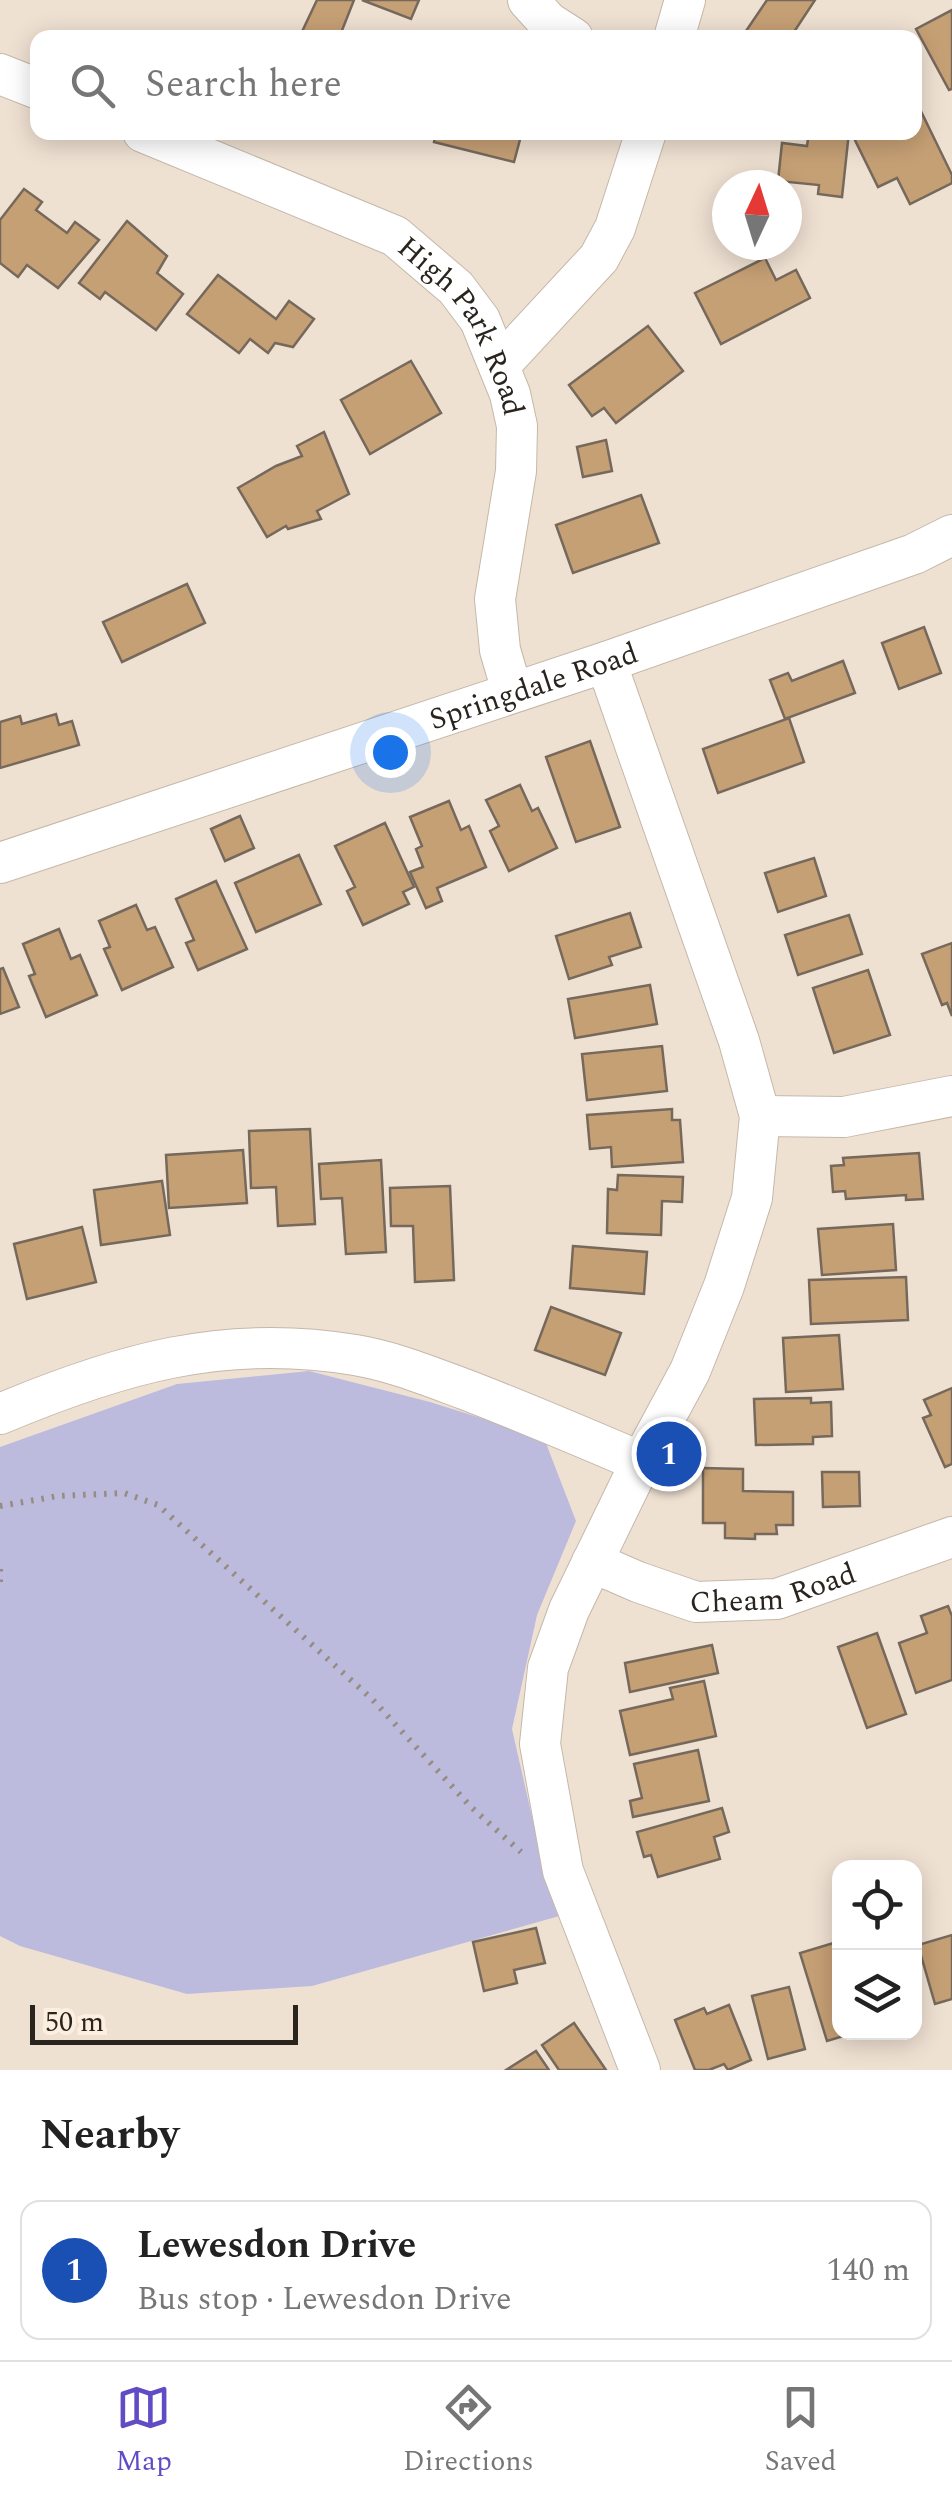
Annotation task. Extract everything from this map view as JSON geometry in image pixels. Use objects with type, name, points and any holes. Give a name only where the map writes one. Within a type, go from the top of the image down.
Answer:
[{"type":"street","points":[[528,0],[560,30]]},
{"type":"street","points":[[676,30],[685,0]]},
{"type":"street","points":[[0,74],[30,86]]},
{"type":"street","name":"High Park Road","points":[[162,140],[396,236],[456,288],[480,320],[500,366],[517,426],[516,471],[495,598],[500,650],[512,691]]},
{"type":"street","points":[[500,366],[599,258],[615,228],[643,140]]},
{"type":"street","name":"Springdale Road","points":[[0,863],[606,662],[914,554],[952,536]]},
{"type":"street","points":[[606,662],[760,1116],[752,1198],[724,1286],[690,1371],[592,1562],[548,1668],[540,1744],[563,1871],[640,2070]]},
{"type":"street","points":[[760,1116],[844,1116],[952,1096]]},
{"type":"street","points":[[0,1414],[78,1381],[184,1353],[279,1347],[358,1355],[429,1376],[640,1462]]},
{"type":"street","name":"Cheam Road","points":[[592,1562],[696,1602],[776,1599],[952,1537]]},
{"type":"path","points":[[0,1506],[58,1496],[124,1493],[158,1505],[373,1700],[471,1806],[544,1874],[563,1871]]},
{"type":"path","points":[[0,1569],[0,1582]]},
{"type":"shaded area","points":[[309,1371],[430,1402],[544,1438],[576,1521],[537,1615],[512,1729],[545,1874],[563,1915],[312,1986],[187,1994],[20,1946],[0,1936],[0,1447],[177,1384]]},
{"type":"building","points":[[317,0],[354,0],[342,30],[303,30]]},
{"type":"building","points":[[362,0],[419,0],[411,19]]},
{"type":"building","points":[[767,0],[815,0],[795,30],[747,30]]},
{"type":"building","points":[[952,10],[952,89],[949,90],[922,40],[922,30],[916,29]]},
{"type":"building","points":[[922,113],[952,175],[952,183],[910,204],[897,178],[878,187],[855,140],[922,140]]},
{"type":"building","points":[[434,140],[520,140],[514,162]]},
{"type":"building","points":[[808,140],[848,140],[842,197],[818,194],[819,185],[802,183],[802,170],[779,170],[782,143],[807,146]]},
{"type":"building","points":[[24,189],[42,202],[36,210],[67,233],[75,222],[99,240],[58,288],[27,265],[18,277],[0,263],[0,220]]},
{"type":"building","points":[[127,221],[167,256],[157,273],[183,294],[156,330],[105,292],[100,299],[79,283]]},
{"type":"building","points":[[766,260],[776,280],[796,270],[810,298],[721,344],[695,293]]},
{"type":"building","points":[[218,275],[276,319],[289,301],[314,319],[293,347],[275,343],[268,353],[250,339],[239,353],[187,314]]},
{"type":"building","points":[[648,326],[683,371],[616,423],[604,408],[592,416],[569,385]]},
{"type":"building","points":[[411,361],[441,413],[370,454],[341,400]]},
{"type":"building","points":[[324,432],[349,494],[317,511],[321,519],[288,529],[286,526],[267,537],[238,488],[302,456],[297,446]]},
{"type":"building","points":[[606,440],[612,471],[583,477],[577,447]]},
{"type":"building","points":[[641,495],[659,543],[573,573],[556,525]]},
{"type":"building","points":[[187,584],[205,623],[122,662],[103,622]]},
{"type":"building","points":[[924,627],[941,673],[899,689],[882,643]]},
{"type":"building","points":[[843,661],[855,693],[785,719],[770,680],[788,673],[792,681]]},
{"type":"building","points":[[56,714],[59,725],[72,721],[79,745],[0,768],[0,722],[20,716],[22,724]]},
{"type":"building","points":[[789,718],[804,762],[718,793],[703,749]]},
{"type":"building","points":[[590,741],[620,827],[576,842],[546,757]]},
{"type":"building","points":[[520,785],[532,811],[538,808],[557,848],[509,871],[490,831],[499,826],[486,800]]},
{"type":"building","points":[[449,801],[461,830],[469,826],[486,867],[437,888],[442,901],[426,908],[410,872],[423,867],[416,849],[422,846],[410,817]]},
{"type":"building","points":[[240,816],[254,848],[225,861],[211,829]]},
{"type":"building","points":[[385,823],[414,887],[403,892],[409,904],[363,925],[347,891],[355,887],[335,846]]},
{"type":"building","points":[[299,855],[321,904],[256,932],[235,883]]},
{"type":"building","points":[[814,858],[826,896],[778,912],[765,873]]},
{"type":"building","points":[[216,881],[247,949],[198,970],[186,943],[194,940],[176,899]]},
{"type":"building","points":[[136,905],[147,930],[155,927],[173,967],[122,990],[104,949],[110,947],[99,921]]},
{"type":"building","points":[[630,913],[641,947],[609,957],[612,965],[569,979],[556,936]]},
{"type":"building","points":[[849,915],[862,954],[798,975],[785,935]]},
{"type":"building","points":[[59,929],[71,959],[80,955],[97,995],[46,1017],[29,976],[35,974],[23,944]]},
{"type":"building","points":[[952,943],[952,1016],[947,1003],[942,1005],[922,954]]},
{"type":"building","points":[[3,968],[19,1007],[0,1014],[0,969]]},
{"type":"building","points":[[868,970],[890,1035],[834,1053],[813,988]]},
{"type":"building","points":[[650,985],[657,1024],[575,1038],[568,999]]},
{"type":"building","points":[[662,1046],[667,1091],[587,1100],[582,1054]]},
{"type":"building","points":[[672,1109],[672,1120],[680,1120],[683,1162],[612,1167],[611,1147],[590,1149],[587,1115]]},
{"type":"building","points":[[310,1129],[315,1224],[278,1226],[276,1187],[251,1188],[249,1131]]},
{"type":"building","points":[[243,1150],[247,1203],[169,1208],[166,1155]]},
{"type":"building","points":[[919,1153],[923,1199],[906,1200],[906,1195],[846,1199],[845,1191],[833,1192],[831,1166],[844,1165],[843,1158]]},
{"type":"building","points":[[381,1160],[386,1252],[346,1254],[342,1198],[321,1199],[319,1164]]},
{"type":"building","points":[[618,1175],[683,1177],[682,1202],[662,1201],[661,1235],[607,1233],[608,1189],[617,1190]]},
{"type":"building","points":[[162,1181],[170,1235],[101,1245],[94,1190]]},
{"type":"building","points":[[450,1186],[454,1280],[415,1282],[413,1226],[391,1226],[390,1188]]},
{"type":"building","points":[[893,1224],[896,1270],[822,1275],[818,1229]]},
{"type":"building","points":[[82,1227],[96,1282],[27,1299],[14,1244]]},
{"type":"building","points":[[573,1246],[647,1252],[644,1294],[570,1288]]},
{"type":"building","points":[[906,1277],[908,1320],[811,1324],[809,1280]]},
{"type":"building","points":[[551,1307],[621,1333],[605,1375],[535,1350]]},
{"type":"building","points":[[839,1335],[843,1389],[786,1392],[783,1338]]},
{"type":"building","points":[[952,1388],[952,1464],[945,1467],[923,1418],[931,1415],[924,1400]]},
{"type":"building","points":[[811,1398],[811,1403],[831,1402],[832,1436],[813,1437],[813,1444],[756,1445],[754,1399]]},
{"type":"building","points":[[703,1468],[743,1469],[743,1491],[793,1492],[793,1525],[776,1525],[777,1534],[755,1534],[755,1539],[725,1538],[725,1523],[703,1523]]},
{"type":"building","points":[[822,1472],[859,1472],[860,1506],[823,1507]]},
{"type":"building","points":[[948,1606],[952,1616],[952,1680],[916,1693],[899,1643],[927,1633],[921,1616]]},
{"type":"building","points":[[877,1633],[906,1714],[867,1728],[838,1647]]},
{"type":"building","points":[[712,1645],[718,1673],[630,1692],[625,1663]]},
{"type":"building","points":[[704,1681],[716,1736],[630,1755],[620,1711],[673,1699],[670,1688]]},
{"type":"building","points":[[698,1750],[709,1801],[633,1817],[630,1801],[642,1798],[634,1764]]},
{"type":"building","points":[[722,1808],[729,1832],[714,1837],[720,1859],[658,1877],[651,1855],[644,1857],[637,1832]]},
{"type":"building","points":[[536,1928],[545,1963],[514,1970],[517,1983],[484,1991],[473,1942]]},
{"type":"building","points":[[952,1935],[952,1999],[935,2004],[922,1959],[922,1944]]},
{"type":"building","points":[[832,1943],[832,2040],[827,2041],[800,1953]]},
{"type":"building","points":[[789,1987],[805,2049],[768,2059],[752,1996]]},
{"type":"building","points":[[729,2005],[751,2060],[728,2070],[724,2064],[695,2070],[675,2020],[704,2008],[707,2014]]},
{"type":"building","points":[[574,2023],[606,2070],[559,2070],[542,2045]]},
{"type":"building","points":[[536,2051],[549,2070],[506,2070]]},
{"type":"place","name":"Lewesdon Drive","points":[[669,1454]]}]
